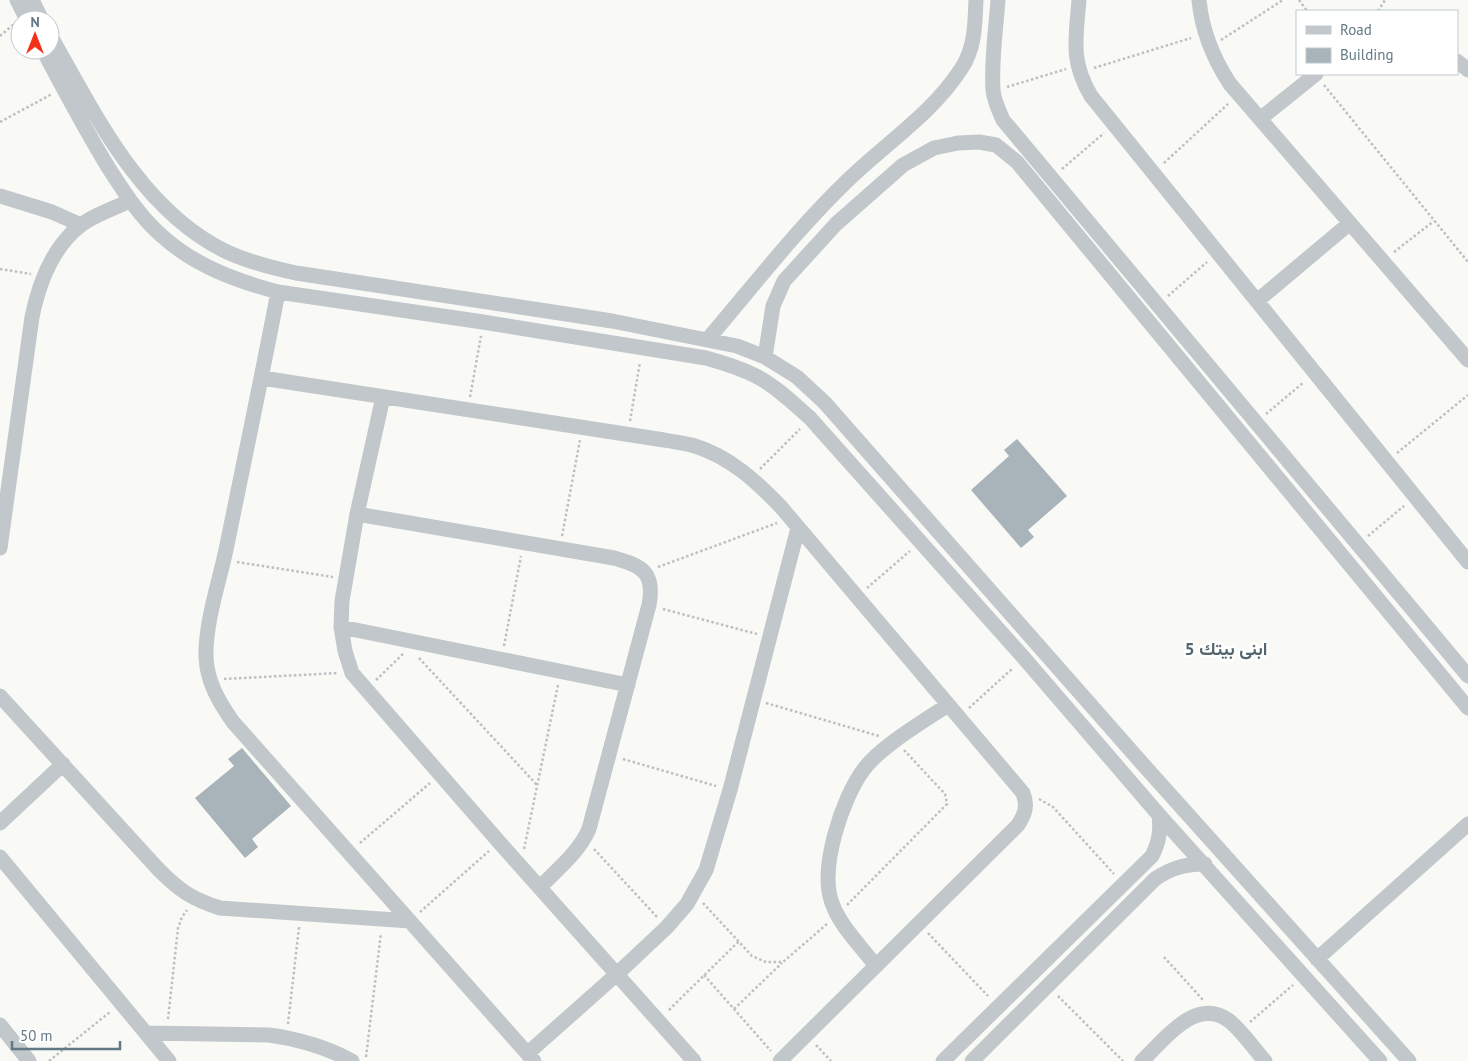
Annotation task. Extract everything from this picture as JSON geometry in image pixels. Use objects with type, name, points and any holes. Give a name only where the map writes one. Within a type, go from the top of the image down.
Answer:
[{"type":"street","points":[[708,339],[820,208],[850,178],[914,123],[939,98],[962,68],[972,46],[976,0]]},
{"type":"street","points":[[998,0],[994,48],[994,91],[997,106],[1003,120],[1468,676]]},
{"type":"street","points":[[1079,0],[1075,51],[1078,69],[1091,96],[1468,562]]},
{"type":"street","points":[[1199,0],[1207,41],[1218,67],[1260,120],[1468,360]]},
{"type":"street","points":[[972,46],[994,48]]},
{"type":"street","points":[[60,53],[98,120],[143,184],[167,210],[195,233],[227,252],[260,265],[296,273],[612,321],[708,339],[737,346],[765,357],[797,377],[826,403],[1140,761],[1409,1061]]},
{"type":"street","points":[[48,60],[88,135],[129,201],[162,236],[188,255],[217,271],[247,283],[278,292],[484,322],[706,358],[731,364],[758,377],[778,390],[810,418],[1024,658],[1159,815],[1380,1061]]},
{"type":"street","points":[[1458,62],[1468,70]]},
{"type":"street","points":[[1260,120],[1315,75]]},
{"type":"street","points":[[1006,152],[1020,141]]},
{"type":"street","points":[[765,357],[773,306],[784,281],[836,224],[903,165],[934,148],[958,142],[979,142],[996,145],[1006,152],[1023,170],[1468,708]]},
{"type":"street","points":[[885,147],[903,165]]},
{"type":"street","points":[[0,196],[52,212],[81,225]]},
{"type":"street","points":[[0,548],[36,296],[54,257],[66,240],[81,225],[129,201]]},
{"type":"street","points":[[1257,301],[1350,223]]},
{"type":"street","points":[[278,292],[262,378],[206,636],[206,658],[210,680],[219,702],[233,722],[531,1057],[667,928],[694,893],[706,870],[713,852],[730,790],[769,638],[794,523]]},
{"type":"street","points":[[262,378],[583,426],[696,446],[725,459],[752,477],[781,507],[1023,794],[1026,801],[1026,810],[1018,825],[806,1035],[776,1057]]},
{"type":"street","points":[[383,397],[344,579],[341,627],[345,651],[352,673],[694,1061]]},
{"type":"street","points":[[357,514],[620,560],[637,566],[645,572],[650,582],[652,592],[649,605],[593,815],[584,838],[571,856],[540,887]]},
{"type":"street","points":[[1386,609],[1400,595]]},
{"type":"street","points":[[341,627],[405,643],[502,659],[628,685]]},
{"type":"street","points":[[0,696],[159,870],[176,887],[197,900],[220,908],[410,921]]},
{"type":"street","points":[[876,965],[837,915],[831,902],[827,873],[829,858],[841,816],[864,769],[881,752],[948,704]]},
{"type":"street","points":[[0,823],[63,764]]},
{"type":"street","points":[[943,1061],[1143,867],[1152,856],[1158,843],[1161,829],[1159,815]]},
{"type":"street","points":[[1317,959],[1468,824]]},
{"type":"street","points":[[0,857],[169,1061]]},
{"type":"street","points":[[972,1061],[1155,879],[1178,866],[1205,864]]},
{"type":"street","points":[[1143,867],[1155,879]]},
{"type":"street","points":[[1029,977],[1046,989]]},
{"type":"street","points":[[1142,1061],[1181,1023],[1191,1016],[1203,1013],[1215,1013],[1229,1020],[1265,1061]]},
{"type":"street","points":[[0,1026],[30,1061]]},
{"type":"street","points":[[146,1033],[287,1038],[314,1044],[352,1061]]},
{"type":"path","points":[[994,91],[1078,69],[1207,41],[1283,0]]},
{"type":"path","points":[[1317,75],[1468,262]]},
{"type":"path","points":[[0,122],[63,88]]},
{"type":"path","points":[[1153,173],[1239,95]]},
{"type":"path","points":[[1051,178],[1114,124]]},
{"type":"path","points":[[1382,260],[1434,220]]},
{"type":"path","points":[[1157,304],[1218,253]]},
{"type":"path","points":[[0,269],[44,276]]},
{"type":"path","points":[[468,409],[484,322]]},
{"type":"path","points":[[628,434],[642,348]]},
{"type":"path","points":[[1256,422],[1315,373]]},
{"type":"path","points":[[1386,462],[1468,395]]},
{"type":"path","points":[[752,477],[810,418]]},
{"type":"path","points":[[560,549],[583,426]]},
{"type":"path","points":[[1358,544],[1415,497]]},
{"type":"path","points":[[645,572],[794,523]]},
{"type":"path","points":[[502,659],[523,542]]},
{"type":"path","points":[[856,597],[921,543]]},
{"type":"path","points":[[224,559],[344,579]]},
{"type":"path","points":[[649,605],[769,638]]},
{"type":"path","points":[[367,690],[405,643],[537,785]]},
{"type":"path","points":[[959,717],[1024,658]]},
{"type":"path","points":[[520,865],[561,672]]},
{"type":"path","points":[[210,680],[352,673]]},
{"type":"path","points":[[734,1009],[783,962],[837,915],[947,804],[945,794],[896,741],[753,699]]},
{"type":"path","points":[[609,755],[730,790]]},
{"type":"path","points":[[349,852],[440,774]]},
{"type":"path","points":[[1023,794],[1053,808],[1124,885]]},
{"type":"path","points":[[584,838],[667,928]]},
{"type":"path","points":[[410,921],[499,842]]},
{"type":"path","points":[[694,893],[752,956],[766,962],[783,962]]},
{"type":"path","points":[[167,1033],[178,928],[188,908],[197,900]]},
{"type":"path","points":[[287,1038],[300,913]]},
{"type":"path","points":[[365,1061],[383,919]]},
{"type":"path","points":[[918,923],[998,1007]]},
{"type":"path","points":[[658,1020],[739,941]]},
{"type":"path","points":[[1164,957],[1215,1013]]},
{"type":"path","points":[[704,975],[776,1057]]},
{"type":"path","points":[[1239,1031],[1303,976]]},
{"type":"path","points":[[1046,989],[1122,1061]]},
{"type":"path","points":[[49,1061],[121,1002]]},
{"type":"path","points":[[806,1035],[831,1061]]},
{"type":"building","points":[[1017,439],[1067,496],[1028,530],[1034,537],[1021,548],[971,490],[1009,456],[1004,450]]},
{"type":"building","points":[[242,748],[291,806],[252,839],[258,847],[245,858],[195,798],[234,766],[228,759]]},
{"type":"district","name":"ابنى بيتك 5","points":[[1226,648]]}]
